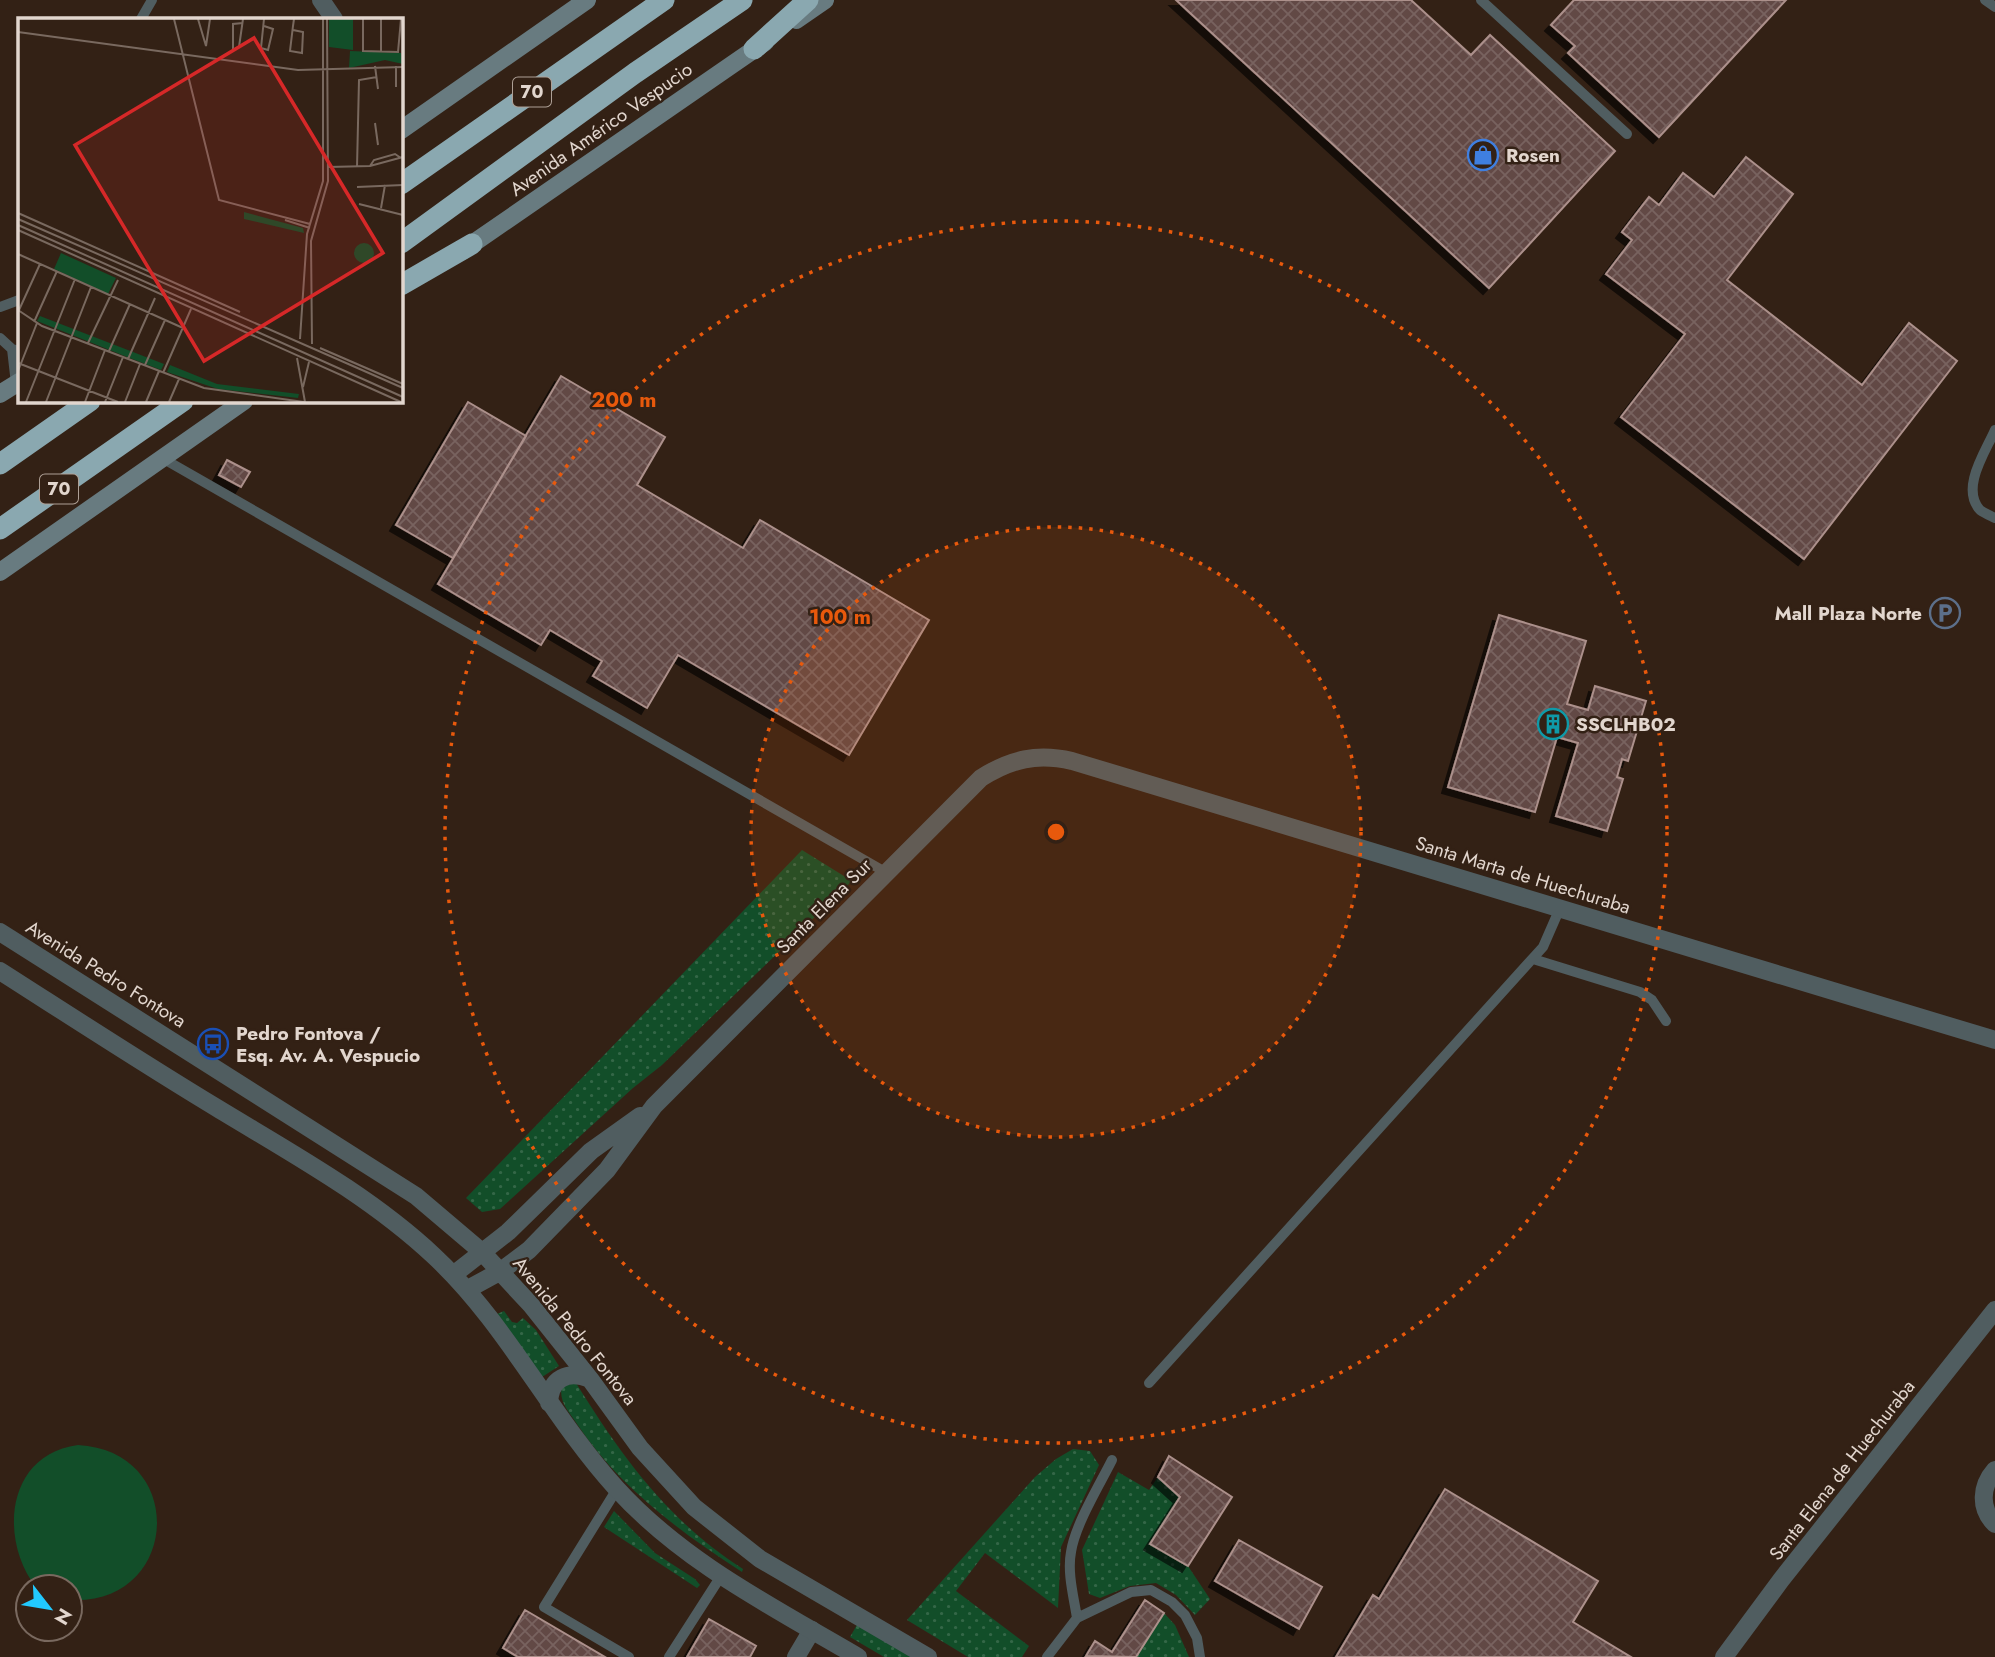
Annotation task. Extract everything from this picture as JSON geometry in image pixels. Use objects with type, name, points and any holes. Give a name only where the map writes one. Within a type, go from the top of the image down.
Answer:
[{"type":"highway","name":"70","points":[[402,183],[664,0]]},
{"type":"highway","name":"70","points":[[402,242],[635,73],[742,0]]},
{"type":"highway","points":[[754,49],[808,0]]},
{"type":"highway","points":[[402,284],[472,244]]},
{"type":"highway","points":[[0,464],[89,402]]},
{"type":"highway","name":"70","points":[[0,529],[182,402]]},
{"type":"highway","points":[[117,448],[198,402]]},
{"type":"main road","points":[[403,122],[587,0]]},
{"type":"main road","name":"Avenida Américo Vespucio","points":[[402,292],[825,0]]},
{"type":"main road","points":[[0,394],[18,383]]},
{"type":"main road","points":[[0,572],[243,402]]},
{"type":"street","points":[[321,0],[333,18]]},
{"type":"street","name":"Santa Elena Sur","points":[[468,1289],[501,1271],[528,1250],[607,1170],[654,1106],[981,778],[1001,766],[1037,756]]},
{"type":"street","name":"Santa Marta de Huechuraba","points":[[1037,756],[1072,761],[1995,1040]]},
{"type":"street","name":"Avenida Pedro Fontova","points":[[0,932],[416,1196],[501,1271],[590,1378],[656,1467],[711,1522],[761,1559],[928,1657]]},
{"type":"street","points":[[0,971],[173,1082],[342,1185],[414,1238],[468,1289],[577,1441],[617,1489],[662,1531],[721,1576],[858,1657]]},
{"type":"street","name":"Santa Elena Sur","points":[[453,1275],[508,1232],[591,1151],[654,1106]]},
{"type":"street","name":"Santa Elena de Huechuraba","points":[[1724,1657],[1781,1580],[1995,1310]]},
{"type":"street","points":[[550,1403],[552,1387],[560,1378],[577,1375],[590,1378]]},
{"type":"street","points":[[1995,1470],[1986,1483],[1983,1500],[1985,1510],[1995,1524]]},
{"type":"street","points":[[796,1657],[812,1630]]},
{"type":"lane","points":[[142,18],[152,0]]},
{"type":"lane","points":[[1481,0],[1626,134]]},
{"type":"lane","points":[[1984,0],[1995,7]]},
{"type":"lane","points":[[0,307],[18,300]]},
{"type":"lane","points":[[0,338],[16,350],[18,383]]},
{"type":"lane","points":[[1995,430],[1975,475],[1974,499],[1981,510],[1995,518]]},
{"type":"lane","points":[[1985,454],[1995,446]]},
{"type":"lane","points":[[161,458],[887,873]]},
{"type":"lane","points":[[1149,1383],[1532,959],[1547,940],[1559,908]]},
{"type":"lane","points":[[1532,959],[1640,992],[1652,1000],[1666,1021]]},
{"type":"lane","points":[[1077,1619],[1071,1552],[1082,1521],[1112,1460]]},
{"type":"lane","points":[[617,1489],[544,1607],[629,1657]]},
{"type":"lane","points":[[669,1657],[721,1576]]},
{"type":"lane","points":[[1047,1657],[1077,1619],[1131,1591],[1152,1590],[1172,1601],[1185,1615],[1197,1638],[1200,1657]]},
{"type":"green space","points":[[802,850],[852,881],[662,1065],[500,1209],[482,1212],[466,1198]]},
{"type":"green space","points":[[504,1311],[512,1322],[517,1323],[523,1318],[536,1330],[559,1366],[542,1377],[497,1314]]},
{"type":"green space","points":[[576,1383],[611,1437],[649,1486],[692,1531],[743,1569],[742,1572],[673,1524],[611,1468],[593,1447],[563,1401],[562,1386]]},
{"type":"green space","points":[[78,1445],[114,1454],[139,1473],[153,1498],[157,1527],[150,1555],[133,1579],[106,1595],[84,1598],[84,1573],[27,1573],[24,1568],[14,1525],[16,1503],[23,1482],[35,1465],[53,1452]]},
{"type":"green space","points":[[1073,1449],[1090,1451],[1099,1465],[1061,1547],[1058,1608],[985,1553],[956,1591],[1029,1646],[1022,1657],[968,1657],[907,1620],[1035,1477]]},
{"type":"green space","points":[[1118,1472],[1149,1490],[1158,1477],[1180,1497],[1150,1544],[1188,1566],[1210,1599],[1195,1615],[1176,1595],[1156,1583],[1130,1586],[1100,1598],[1089,1594],[1082,1550]]},
{"type":"green space","points":[[614,1511],[655,1553],[700,1585],[697,1588],[604,1527]]},
{"type":"green space","points":[[1164,1613],[1175,1625],[1189,1657],[1136,1657]]},
{"type":"green space","points":[[858,1623],[913,1657],[884,1657],[850,1637]]},
{"type":"building","points":[[1176,0],[1411,0],[1471,55],[1490,35],[1615,151],[1489,288]]},
{"type":"building","points":[[1574,0],[1786,0],[1659,137],[1568,53],[1575,46],[1551,25]]},
{"type":"building","points":[[1746,157],[1793,194],[1727,280],[1862,385],[1909,323],[1957,361],[1804,559],[1621,417],[1685,334],[1606,274],[1632,240],[1622,232],[1649,197],[1659,205],[1683,173],[1714,197]]},
{"type":"building","points":[[561,376],[665,437],[637,485],[743,548],[760,520],[929,620],[849,755],[678,655],[647,708],[593,676],[602,661],[550,630],[541,645],[438,584]]},
{"type":"building","points":[[468,402],[526,436],[453,558],[396,525]]},
{"type":"building","points":[[227,460],[250,472],[241,487],[219,475]]},
{"type":"building","name":"SSCLHB02","points":[[1499,615],[1586,641],[1567,704],[1588,710],[1595,686],[1646,701],[1628,761],[1622,759],[1617,777],[1623,779],[1607,831],[1556,816],[1578,743],[1557,737],[1535,812],[1448,787]]},
{"type":"building","points":[[1169,1456],[1232,1497],[1188,1566],[1150,1544],[1180,1497],[1158,1477]]},
{"type":"building","points":[[1445,1489],[1598,1581],[1573,1622],[1631,1657],[1336,1657],[1373,1595],[1379,1599]]},
{"type":"building","points":[[1239,1540],[1322,1587],[1299,1629],[1215,1581]]},
{"type":"building","points":[[1145,1600],[1164,1613],[1136,1657],[1086,1656],[1095,1641],[1112,1652]]},
{"type":"building","points":[[525,1610],[605,1657],[518,1657],[503,1648]]},
{"type":"building","points":[[709,1619],[756,1646],[750,1657],[687,1657]]},
{"type":"place","name":"Rosen","points":[[1483,155]]},
{"type":"place","name":"Mall Plaza Norte","points":[[1945,613]]},
{"type":"place","name":"SSCLHB02","points":[[1553,724]]},
{"type":"place","name":"Pedro Fontova / Esq. Av. A. Vespucio","points":[[213,1044]]}]
